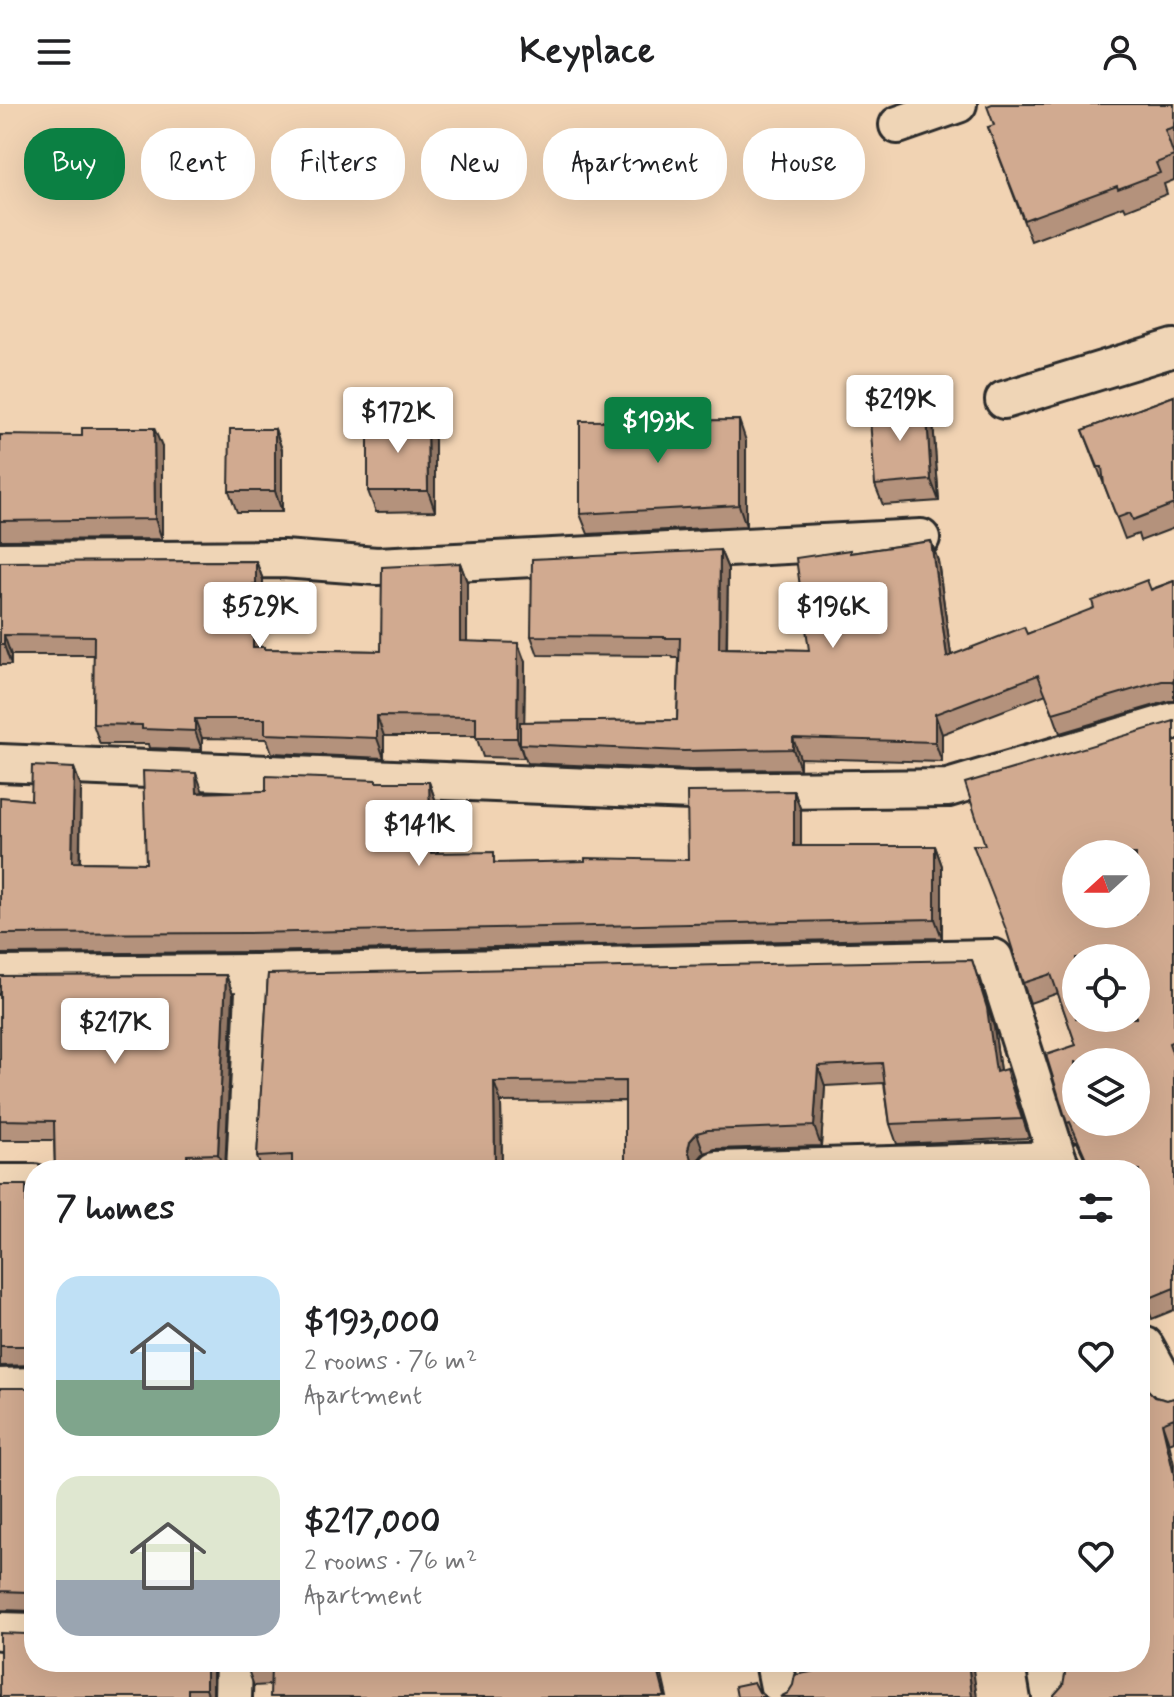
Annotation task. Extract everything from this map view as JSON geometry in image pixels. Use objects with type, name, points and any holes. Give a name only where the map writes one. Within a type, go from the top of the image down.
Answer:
[{"type":"street","points":[[898,125],[958,104]]},
{"type":"street","points":[[1004,400],[1174,348]]},
{"type":"street","points":[[0,561],[283,559],[377,566],[921,538]]},
{"type":"street","points":[[0,763],[691,791],[948,788],[1174,721]]},
{"type":"street","points":[[0,975],[994,958],[1059,1160]]},
{"type":"street","points":[[246,1160],[255,973]]},
{"type":"street","points":[[0,1183],[24,1183]]},
{"type":"street","points":[[1150,1356],[1174,1399]]},
{"type":"street","points":[[0,1387],[24,1386]]},
{"type":"street","points":[[0,1631],[24,1632]]},
{"type":"street","points":[[233,1697],[234,1672]]},
{"type":"street","points":[[776,1672],[781,1697]]},
{"type":"street","points":[[1047,1672],[1051,1697]]},
{"type":"building","points":[[1174,104],[1174,127],[1165,130],[1174,156],[1156,163],[1160,173],[1024,220],[988,127],[994,125],[987,106]]},
{"type":"building","points":[[1174,396],[1174,504],[1133,520],[1130,513],[1117,518],[1104,484],[1102,467],[1098,467],[1083,430]]},
{"type":"building","points":[[926,401],[931,480],[875,485],[869,406]]},
{"type":"building","points":[[368,419],[427,420],[428,491],[368,491]]},
{"type":"building","points":[[739,420],[739,505],[580,514],[580,421]]},
{"type":"building","points":[[82,428],[154,428],[155,519],[0,521],[0,435],[82,436]]},
{"type":"building","points":[[230,429],[275,429],[275,491],[229,491]]},
{"type":"building","points":[[931,541],[947,657],[1024,627],[1027,634],[1094,608],[1092,601],[1147,580],[1151,590],[1174,581],[1174,682],[1162,681],[1053,713],[1038,675],[935,714],[935,742],[793,738],[793,749],[684,751],[520,744],[520,722],[677,720],[680,638],[531,636],[532,559],[720,550],[719,648],[809,650],[796,558]]},
{"type":"building","points":[[256,561],[253,647],[381,651],[382,567],[460,563],[460,641],[518,643],[517,738],[476,738],[476,717],[377,716],[377,738],[265,734],[265,719],[195,719],[195,731],[93,724],[94,636],[4,635],[4,645],[0,645],[0,562]]},
{"type":"building","points":[[1174,721],[1174,1041],[1169,1043],[1174,1058],[1174,1288],[1150,1298],[1150,1160],[1087,1160],[1076,1136],[1150,1136],[1150,1048],[1067,1048],[1076,1045],[1071,1032],[1150,1032],[1150,944],[1062,944],[1062,1005],[1051,974],[1023,983],[973,845],[985,845],[965,783]]},
{"type":"building","points":[[32,766],[74,768],[72,862],[146,863],[143,771],[196,773],[197,793],[266,791],[266,776],[429,782],[431,853],[494,852],[494,863],[585,861],[585,858],[688,860],[687,792],[794,791],[794,846],[935,846],[935,919],[248,933],[0,934],[0,797],[31,800]]},
{"type":"building","points":[[972,960],[987,1008],[996,1072],[1006,1069],[1022,1119],[890,1124],[882,1063],[818,1066],[814,1126],[708,1130],[697,1133],[690,1141],[688,1150],[691,1160],[625,1160],[625,1081],[494,1082],[495,1160],[292,1160],[292,1155],[257,1157],[268,974]]},
{"type":"building","points":[[226,975],[218,1154],[187,1155],[187,1160],[55,1160],[54,1121],[0,1120],[0,976]]},
{"type":"building","points":[[1062,1050],[1062,1107],[1046,1055]]},
{"type":"building","points":[[0,1185],[24,1185],[24,1346],[0,1346]]},
{"type":"building","points":[[0,1388],[24,1388],[24,1592],[0,1591]]},
{"type":"building","points":[[1150,1392],[1167,1400],[1174,1398],[1174,1418],[1162,1423],[1174,1475],[1174,1697],[1054,1697],[1063,1685],[1065,1674],[1150,1672]]},
{"type":"building","points":[[0,1633],[24,1634],[24,1672],[206,1672],[206,1689],[188,1689],[188,1697],[0,1697]]},
{"type":"building","points":[[271,1672],[659,1672],[665,1697],[270,1697]]},
{"type":"building","points":[[810,1672],[969,1672],[972,1697],[780,1697],[788,1693],[795,1675]]},
{"type":"building","points":[[754,1682],[766,1697],[737,1697],[735,1686]]}]
